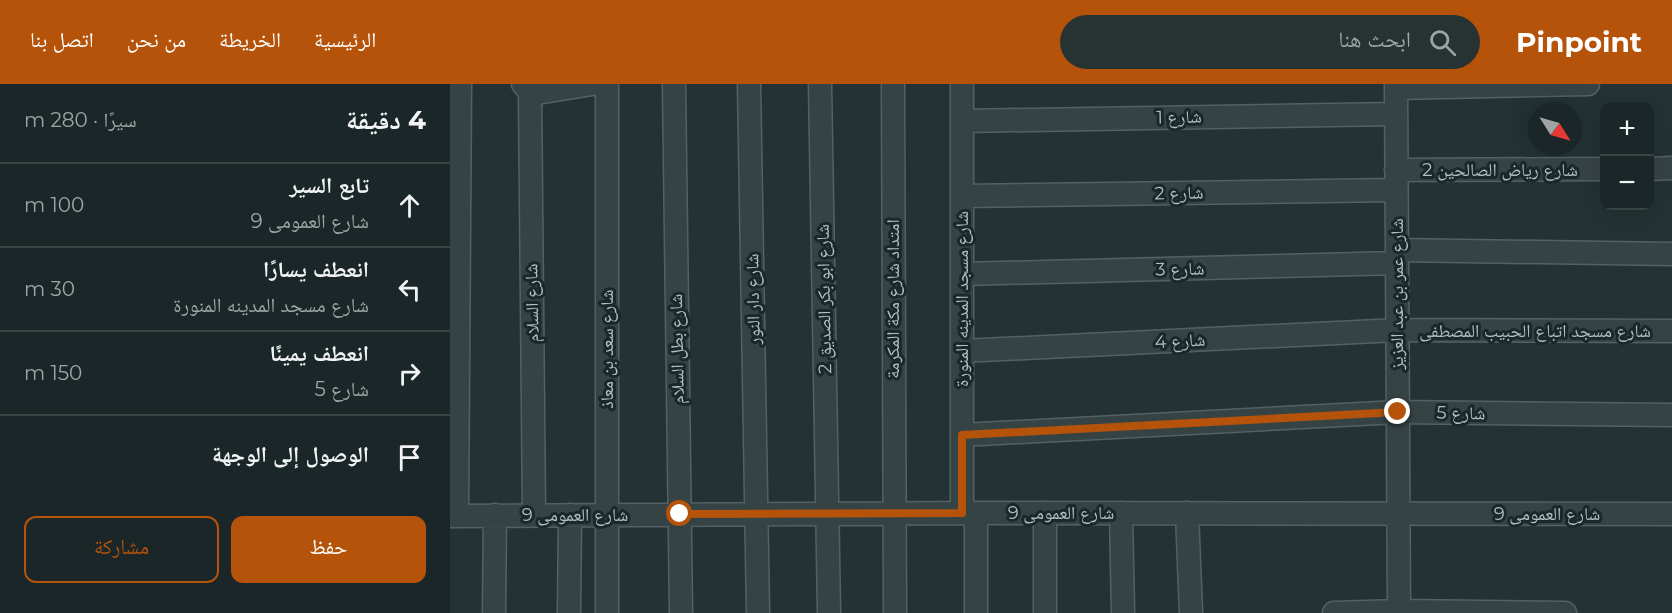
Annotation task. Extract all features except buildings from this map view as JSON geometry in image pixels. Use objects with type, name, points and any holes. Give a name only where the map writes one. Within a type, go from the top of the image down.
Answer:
[{"type":"street","points":[[454,516],[460,84]]},
{"type":"street","points":[[526,86],[537,93],[592,84]]},
{"type":"street","name":"شارع سعد بن معاذ","points":[[607,84],[607,613]]},
{"type":"street","name":"شارع بطل السلام","points":[[674,84],[681,613]]},
{"type":"street","name":"شارع دار النور","points":[[749,84],[758,613]]},
{"type":"street","name":"شارع ابو بكر الصديق 2","points":[[820,84],[829,613]]},
{"type":"street","name":"امتداد شارع مكة المكرمة","points":[[893,84],[895,613]]},
{"type":"street","name":"شارع مسجد المدينه المنورة","points":[[962,84],[962,435],[976,613]]},
{"type":"street","points":[[1396,86],[1588,84]]},
{"type":"street","name":"شارع السلام","points":[[526,86],[534,515]]},
{"type":"street","name":"شارع عمر بن عبد العزيز","points":[[1396,86],[1399,612]]},
{"type":"street","name":"شارع 1","points":[[962,121],[1396,114]]},
{"type":"street","points":[[1654,169],[1672,168]]},
{"type":"street","name":"شارع رياض الصالحين 2","points":[[1396,180],[1600,169]]},
{"type":"street","name":"شارع 2","points":[[962,196],[1396,180]]},
{"type":"street","name":"شارع 3","points":[[962,274],[1397,257],[1672,254]]},
{"type":"street","name":"شارع مسجد اتباع الحبيب المصطفى","points":[[1398,330],[1672,331]]},
{"type":"street","name":"شارع 4","points":[[962,351],[1398,330]]},
{"type":"street","name":"شارع 5","points":[[962,435],[1398,412],[1672,415]]},
{"type":"street","name":"شارع العمومى 9","points":[[454,516],[894,513],[1672,514]]},
{"type":"street","points":[[1045,513],[1046,613]]},
{"type":"street","points":[[1121,513],[1123,613]]},
{"type":"street","points":[[1187,513],[1191,613]]},
{"type":"street","points":[[569,613],[570,515]]},
{"type":"street","points":[[494,613],[495,516]]},
{"type":"street","points":[[1334,613],[1565,613]]},
{"type":"route","points":[[680,514],[962,513],[962,435],[1398,412]]}]
